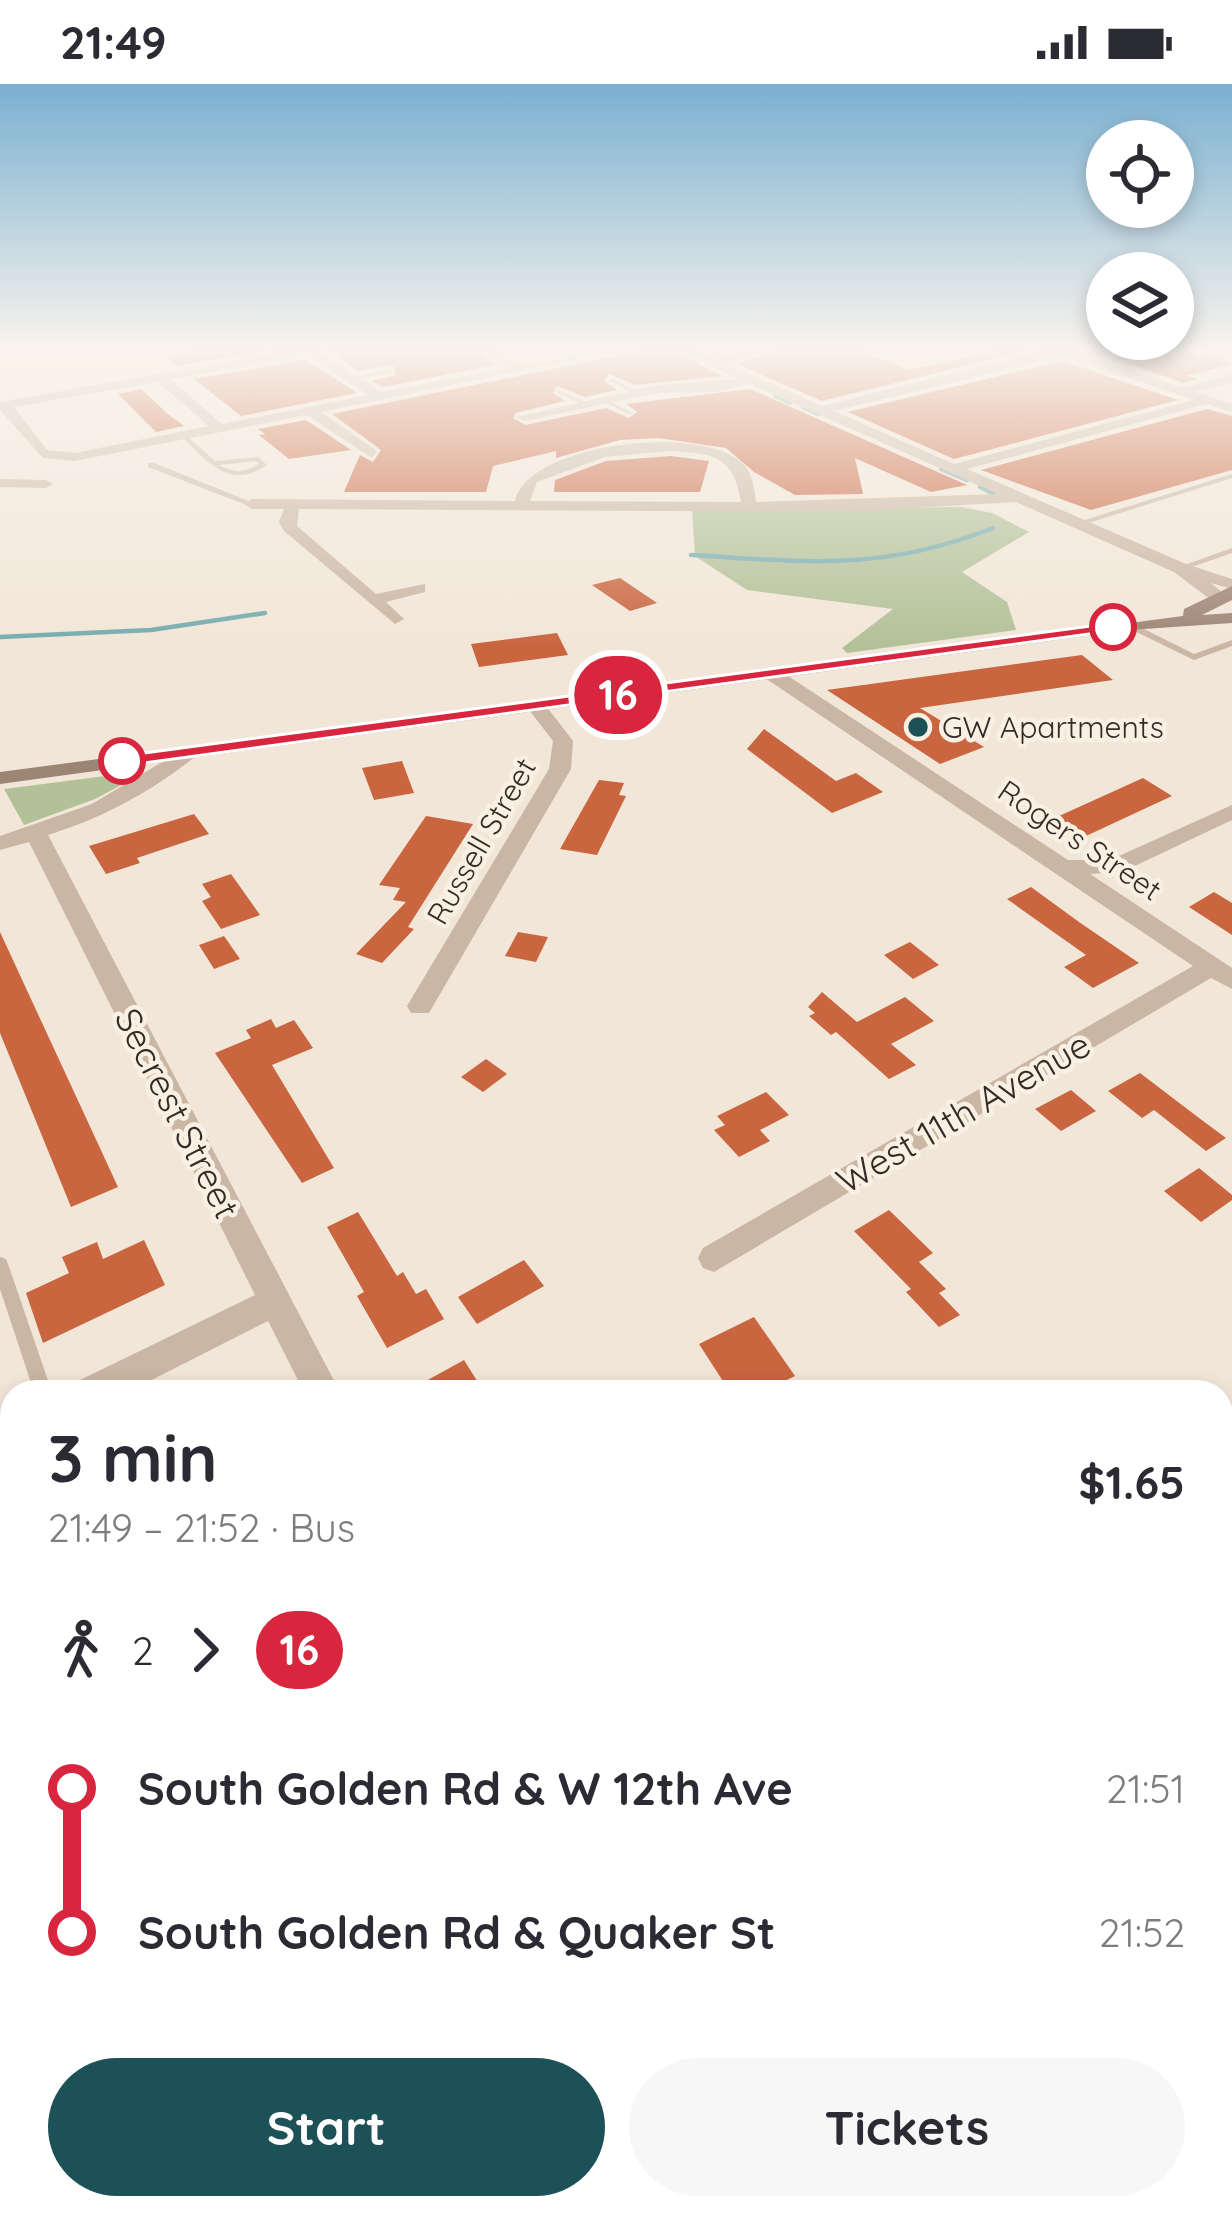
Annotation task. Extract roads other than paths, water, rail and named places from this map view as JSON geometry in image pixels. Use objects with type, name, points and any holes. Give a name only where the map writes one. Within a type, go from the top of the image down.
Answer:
[{"type":"main road","points":[[0,778],[1161,621],[1228,601]]},
{"type":"street","points":[[39,449],[43,454],[75,457],[116,449]]},
{"type":"street","points":[[364,449],[372,454]]},
{"type":"street","points":[[521,505],[525,487],[541,474],[632,449]]},
{"type":"street","points":[[685,449],[707,451],[734,463],[741,471],[749,506]]},
{"type":"street","points":[[909,449],[1180,568],[1228,601]]},
{"type":"street","points":[[955,469],[1030,449]]},
{"type":"street","points":[[0,483],[46,484]]},
{"type":"street","points":[[252,504],[926,506],[1019,497]]},
{"type":"street","points":[[293,504],[286,522],[290,528],[394,620]]},
{"type":"street","points":[[373,600],[419,588]]},
{"type":"street","name":"Rogers Street","points":[[772,674],[1222,973]]},
{"type":"street","name":"Russell Street","points":[[420,1006],[560,769],[563,741],[536,706]]},
{"type":"street","points":[[0,843],[149,787],[188,752]]},
{"type":"street","points":[[1068,867],[1114,867],[1232,812]]},
{"type":"street","name":"Secrest Street","points":[[35,832],[316,1380]]},
{"type":"street","name":"West 11th Avenue","points":[[714,1258],[1222,973]]},
{"type":"street","points":[[117,1380],[274,1301]]},
{"type":"lane","points":[[198,449],[213,463],[224,472],[263,465],[247,458],[213,463]]},
{"type":"lane","points":[[151,465],[252,504]]},
{"type":"lane","points":[[1078,524],[1232,476]]},
{"type":"lane","points":[[1180,568],[1232,550]]},
{"type":"lane","points":[[1219,554],[1232,560]]},
{"type":"lane","points":[[1130,625],[1194,657],[1232,643]]},
{"type":"lane","points":[[0,1264],[39,1380]]},
{"type":"waterway","points":[[941,469],[967,480]]},
{"type":"waterway","points":[[980,487],[994,494]]},
{"type":"waterway","points":[[691,555],[808,561],[879,558],[993,528]]},
{"type":"waterway","points":[[0,637],[151,630],[265,613]]},
{"type":"place","name":"GW Apartments","points":[[918,727]]}]
